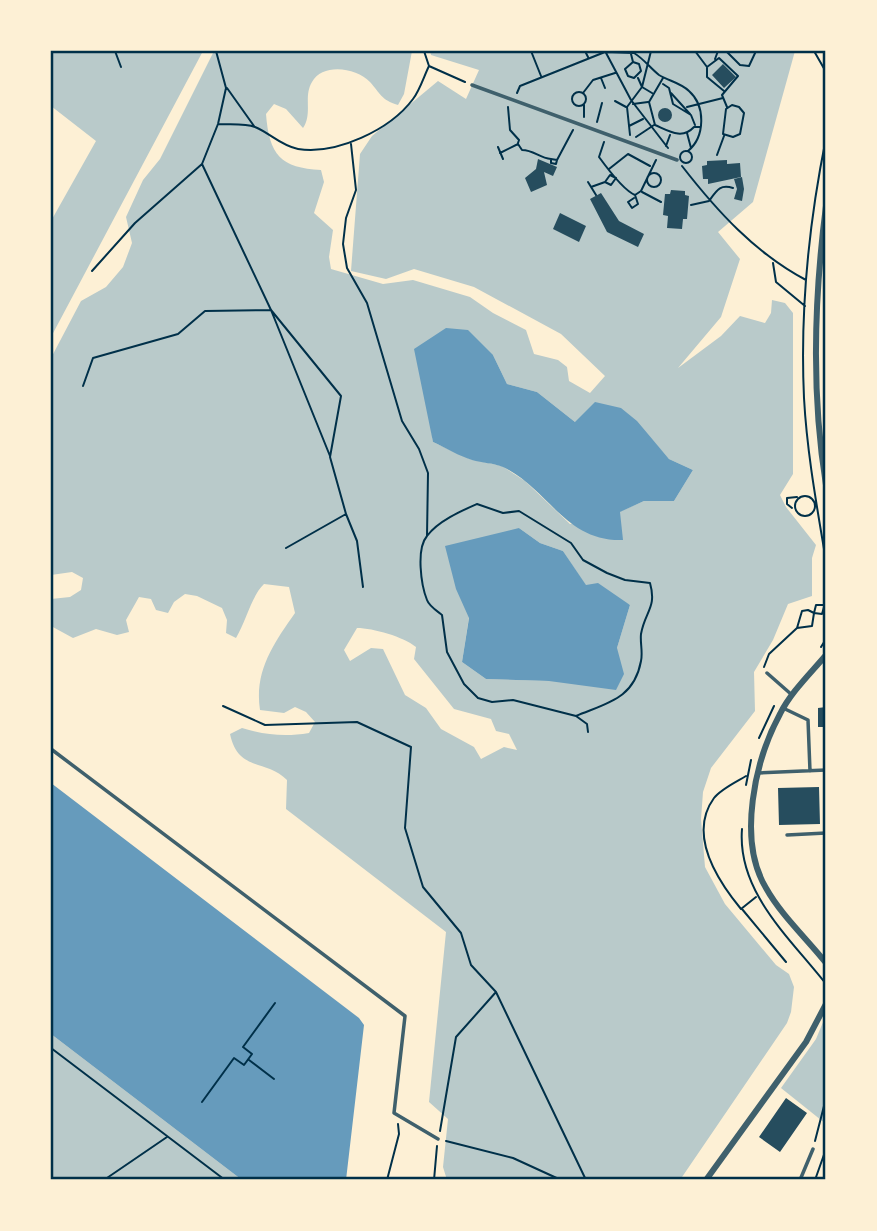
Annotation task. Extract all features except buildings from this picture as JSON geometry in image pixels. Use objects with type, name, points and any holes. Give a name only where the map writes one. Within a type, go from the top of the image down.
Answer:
[{"type":"street","points":[[826,206],[816,325],[818,416],[826,485]]},
{"type":"street","points":[[826,655],[783,708],[756,773],[753,846],[766,890],[826,963]]},
{"type":"street","points":[[705,1180],[806,1042],[826,1004]]},
{"type":"lane","points":[[472,85],[677,160]]},
{"type":"lane","points":[[767,673],[792,695]]},
{"type":"lane","points":[[783,708],[808,720],[810,771]]},
{"type":"lane","points":[[51,750],[405,1016],[394,1113],[438,1139]]},
{"type":"lane","points":[[756,773],[826,770]]},
{"type":"lane","points":[[788,835],[826,833]]},
{"type":"lane","points":[[800,1180],[813,1149]]},
{"type":"path","points":[[116,51],[121,67]]},
{"type":"path","points":[[216,51],[226,88],[255,127],[274,140],[297,149],[324,149],[351,144],[381,126],[412,100],[429,66],[424,51]]},
{"type":"path","points":[[531,51],[541,77]]},
{"type":"path","points":[[585,51],[588,58]]},
{"type":"path","points":[[513,100],[520,86],[541,77],[605,51],[631,52],[663,77],[690,91],[699,106],[701,127],[690,150]]},
{"type":"path","points":[[605,51],[644,119],[709,201],[773,261],[807,280],[816,185],[826,138]]},
{"type":"path","points":[[651,51],[642,87],[627,107],[628,127],[633,140],[655,125]]},
{"type":"path","points":[[695,51],[707,67],[707,77],[724,91]]},
{"type":"path","points":[[707,67],[715,60],[718,51]]},
{"type":"path","points":[[726,51],[740,65],[749,66],[756,51]]},
{"type":"path","points":[[814,51],[826,72]]},
{"type":"path","points":[[631,52],[633,62],[641,67],[637,77],[642,87],[653,93]]},
{"type":"path","points":[[715,60],[724,60],[738,76],[724,91],[723,98],[727,107],[722,125],[724,135],[717,155]]},
{"type":"path","points":[[633,62],[626,66],[626,73],[631,78],[637,77]]},
{"type":"path","points":[[429,66],[472,85]]},
{"type":"path","points":[[584,104],[579,107],[572,101],[573,94],[583,93],[593,80],[616,73]]},
{"type":"path","points":[[663,77],[649,102],[655,125],[671,134],[687,133],[694,127],[701,127]]},
{"type":"path","points":[[601,78],[605,88]]},
{"type":"path","points":[[662,83],[687,107],[694,127]]},
{"type":"path","points":[[92,271],[135,223],[202,164],[218,124],[226,88]]},
{"type":"path","points":[[670,92],[677,110],[691,115]]},
{"type":"path","points":[[583,93],[586,98],[584,126]]},
{"type":"path","points":[[508,98],[508,120],[513,136],[519,140],[518,144],[522,150],[557,160],[577,123]]},
{"type":"path","points":[[687,107],[723,98]]},
{"type":"path","points":[[615,101],[627,107]]},
{"type":"path","points":[[633,103],[649,102]]},
{"type":"path","points":[[595,130],[602,103]]},
{"type":"path","points":[[724,135],[737,137],[744,118],[742,109],[727,107]]},
{"type":"path","points":[[628,127],[644,119]]},
{"type":"path","points":[[218,124],[255,127]]},
{"type":"path","points":[[684,169],[692,155],[687,133]]},
{"type":"path","points":[[643,148],[657,134]]},
{"type":"path","points":[[666,146],[671,134]]},
{"type":"path","points":[[609,135],[600,148],[598,157],[625,191],[635,196],[641,191],[651,166],[659,155]]},
{"type":"path","points":[[351,144],[356,190],[346,218],[343,244],[347,268],[367,303],[402,421],[419,449],[428,473],[422,578],[427,603],[442,615],[447,652],[464,684],[478,698],[492,702],[513,700],[576,716],[587,724],[588,732]]},
{"type":"path","points":[[500,153],[518,144]]},
{"type":"path","points":[[498,147],[503,159]]},
{"type":"path","points":[[688,163],[680,157],[682,152],[690,150]]},
{"type":"path","points":[[609,169],[628,154],[651,166]]},
{"type":"path","points":[[202,164],[271,310],[330,457],[346,514],[357,541],[363,587]]},
{"type":"path","points":[[591,187],[605,182],[610,175],[616,178]]},
{"type":"path","points":[[605,182],[611,186],[616,178]]},
{"type":"path","points":[[588,182],[596,195]]},
{"type":"path","points":[[691,205],[709,201],[718,189],[725,186],[733,188]]},
{"type":"path","points":[[641,191],[661,202]]},
{"type":"path","points":[[773,261],[776,282],[806,307]]},
{"type":"path","points":[[83,386],[93,358],[178,334],[205,311],[271,310]]},
{"type":"path","points":[[271,310],[341,397],[330,457]]},
{"type":"path","points":[[793,508],[798,497]]},
{"type":"path","points":[[798,497],[811,497],[815,503],[812,512],[806,517],[797,514],[788,504],[787,498],[798,497]]},
{"type":"path","points":[[426,536],[456,513],[477,504],[503,513],[519,512],[555,536],[571,543],[583,560],[625,580],[650,583],[655,601],[641,636],[642,659],[636,679],[621,698],[576,716]]},
{"type":"path","points":[[286,548],[346,514]]},
{"type":"path","points":[[767,673],[765,662],[769,654],[797,628],[804,609],[814,614],[822,614],[825,605],[816,605],[814,614],[812,626],[797,628]]},
{"type":"path","points":[[819,649],[826,639]]},
{"type":"path","points":[[759,737],[785,688]]},
{"type":"path","points":[[223,706],[265,725],[357,722],[411,747],[405,828],[423,887],[461,933],[471,965],[496,992],[586,1180]]},
{"type":"path","points":[[746,786],[746,775],[755,750]]},
{"type":"path","points":[[746,775],[713,799],[705,830],[713,871],[741,909],[786,961]]},
{"type":"path","points":[[742,828],[741,857],[757,897],[826,984]]},
{"type":"path","points":[[741,909],[766,890]]},
{"type":"path","points":[[434,1180],[438,1139],[456,1037],[496,992]]},
{"type":"path","points":[[202,1102],[234,1058],[244,1065],[248,1060],[252,1054],[243,1047],[275,1003]]},
{"type":"path","points":[[822,1012],[826,1045]]},
{"type":"path","points":[[51,1048],[225,1180]]},
{"type":"path","points":[[813,1149],[824,1106],[826,1057]]},
{"type":"path","points":[[248,1060],[274,1079]]},
{"type":"path","points":[[387,1180],[399,1134],[394,1113]]},
{"type":"path","points":[[104,1180],[168,1136]]},
{"type":"path","points":[[438,1139],[513,1158],[561,1180]]},
{"type":"path","points":[[816,1180],[826,1149]]},
{"type":"shaded area","points":[[51,51],[203,51],[51,337],[51,221],[96,141],[51,106]]},
{"type":"shaded area","points":[[214,51],[412,51],[404,94],[398,105],[384,98],[364,77],[340,69],[323,72],[312,82],[303,128],[286,109],[274,104],[266,114],[270,140],[280,157],[296,166],[321,170],[324,182],[314,213],[333,230],[329,257],[331,269],[383,284],[413,280],[470,297],[493,313],[526,330],[534,354],[558,360],[567,367],[569,381],[590,393],[605,376],[561,334],[474,287],[414,269],[386,279],[351,271],[360,154],[372,136],[438,81],[466,99],[479,70],[431,55],[430,51],[795,51],[753,202],[718,232],[740,259],[721,317],[678,368],[721,336],[740,316],[765,323],[771,313],[772,300],[785,303],[793,313],[793,474],[780,495],[786,507],[816,545],[812,558],[812,596],[788,604],[773,640],[754,672],[755,711],[711,768],[703,792],[701,819],[705,867],[725,904],[776,965],[789,974],[794,987],[787,1023],[680,1180],[447,1180],[443,1167],[448,1119],[429,1102],[446,932],[286,809],[287,780],[270,769],[246,760],[234,746],[230,734],[242,728],[275,735],[309,733],[315,722],[306,712],[295,707],[284,713],[260,710],[260,683],[267,658],[295,613],[289,587],[264,584],[236,638],[226,633],[227,620],[222,608],[197,596],[185,594],[174,602],[168,613],[156,610],[151,599],[139,597],[126,620],[129,632],[117,635],[96,629],[73,638],[51,626],[51,599],[70,597],[81,590],[83,578],[72,572],[51,575],[51,358],[81,301],[106,287],[123,267],[132,243],[126,217],[143,180],[160,159]],"holes":[[[493,355],[507,384],[537,392],[575,422],[654,442],[669,459],[693,470],[674,501],[644,501],[619,512],[570,524],[525,481],[502,466],[470,459],[433,442],[427,399]],[[519,528],[540,543],[563,551],[586,586],[630,605],[617,648],[549,681],[486,679],[462,662],[469,617]],[[357,628],[388,634],[411,643],[416,647],[414,659],[454,709],[491,719],[496,731],[509,734],[517,750],[504,747],[481,759],[474,747],[441,729],[426,708],[405,695],[383,649],[371,648],[350,661],[344,650]]]},
{"type":"shaded area","points":[[826,1015],[826,1124],[781,1088],[816,1039]]},
{"type":"shaded area","points":[[51,1034],[242,1180],[51,1180]]},
{"type":"water","points":[[446,328],[468,330],[493,355],[507,384],[537,392],[575,422],[595,402],[621,408],[637,421],[669,459],[693,470],[674,501],[644,501],[620,512],[623,540],[603,538],[586,533],[572,524],[533,488],[503,467],[467,458],[433,442],[414,349]]},
{"type":"water","points":[[519,528],[540,543],[563,551],[586,585],[598,583],[630,605],[617,648],[624,674],[616,690],[549,681],[486,679],[462,662],[469,618],[456,589],[445,546]]},
{"type":"water","points":[[51,783],[359,1018],[364,1025],[346,1180],[242,1180],[51,1034]]}]
